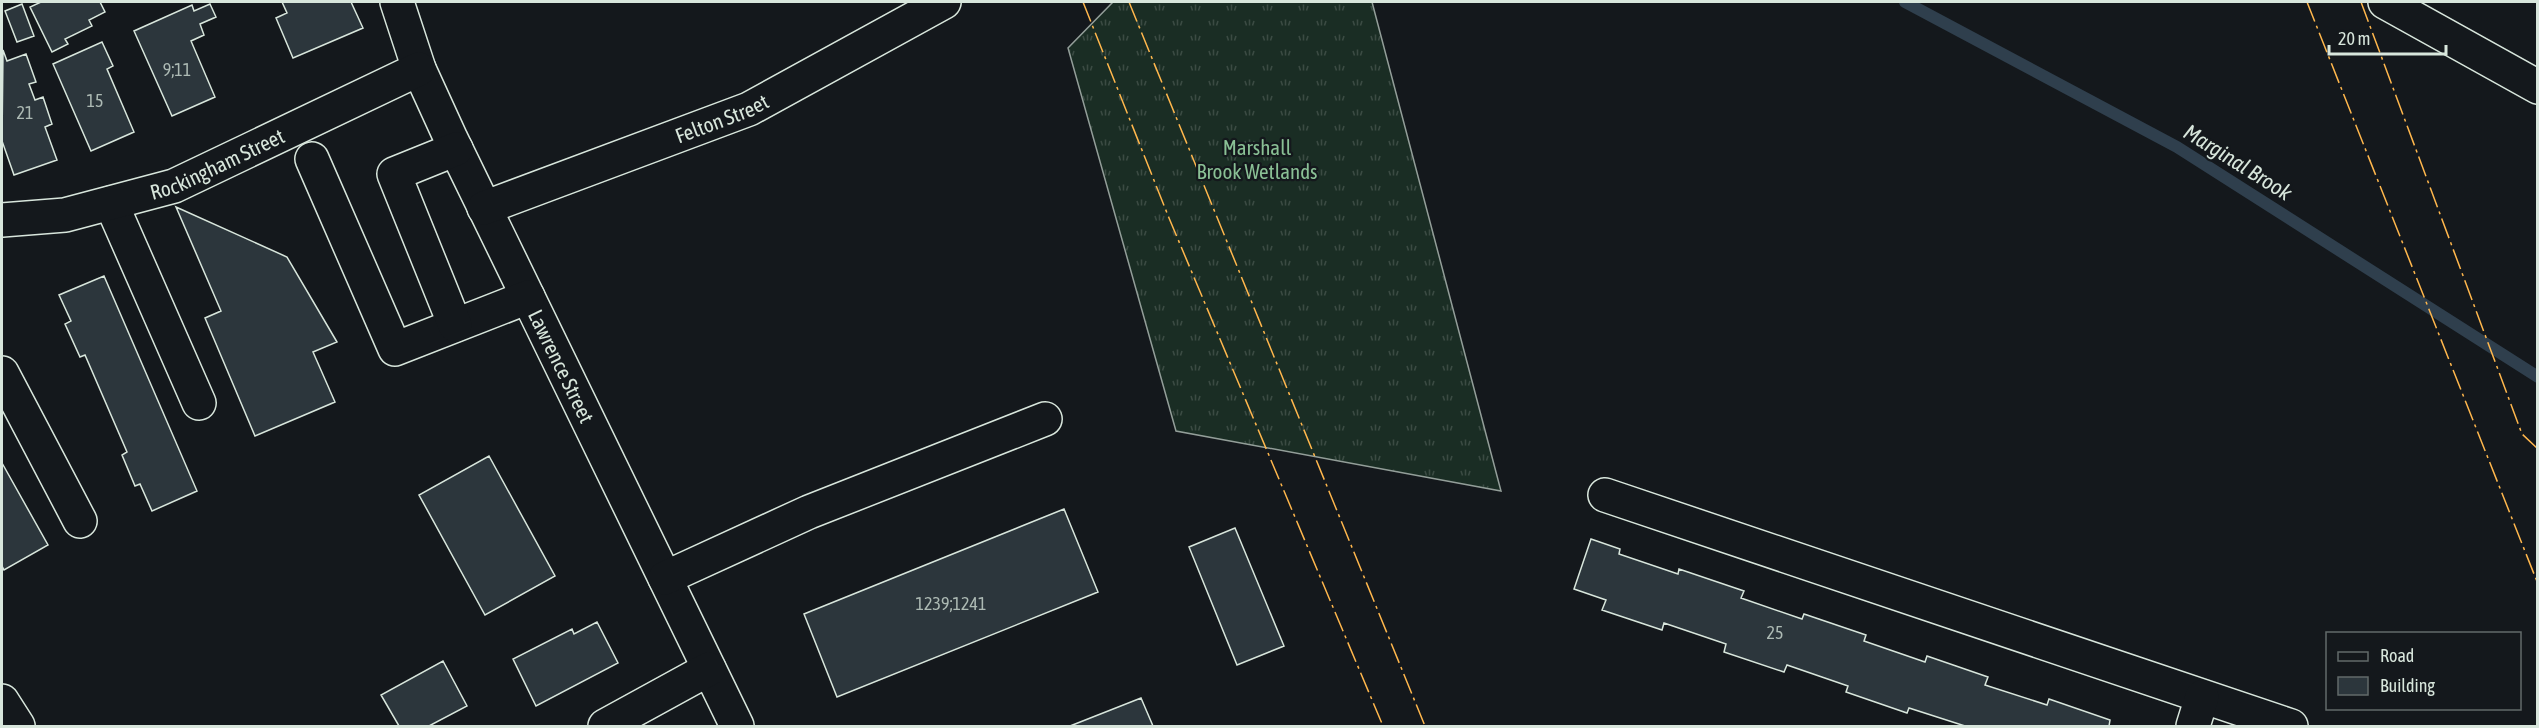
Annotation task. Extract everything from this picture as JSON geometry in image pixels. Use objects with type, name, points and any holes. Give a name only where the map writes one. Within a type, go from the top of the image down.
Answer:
[{"type":"street","name":"Lawrence Street","points":[[397,2],[419,69],[456,149],[737,726]]},
{"type":"street","name":"Felton Street","points":[[484,208],[749,109],[944,2]]},
{"type":"street","points":[[2385,2],[2538,87]]},
{"type":"street","name":"Rockingham Street","points":[[2,220],[65,215],[174,186],[419,69]]},
{"type":"street","points":[[455,325],[393,174],[456,149]]},
{"type":"street","points":[[312,159],[395,349],[528,297]]},
{"type":"street","points":[[111,203],[199,403]]},
{"type":"street","points":[[2,374],[80,521]]},
{"type":"street","points":[[665,578],[809,512],[1045,419]]},
{"type":"street","points":[[1605,495],[2197,712],[2291,726]]},
{"type":"street","points":[[605,726],[709,669]]},
{"type":"street","points":[[2,700],[18,726]]},
{"type":"green space","name":"Marshall Brook Wetlands","points":[[1113,2],[1372,2],[1501,491],[1176,431],[1068,48]]},
{"type":"building","points":[[41,2],[100,2],[105,12],[89,20],[92,26],[65,39],[68,44],[52,52],[30,7]]},
{"type":"building","points":[[282,2],[351,2],[363,28],[293,58],[276,18],[287,13]]},
{"type":"building","points":[[22,4],[34,36],[17,42],[5,11]]},
{"type":"building","points":[[210,4],[216,17],[200,24],[204,35],[191,41],[215,97],[172,116],[134,31],[192,5],[194,11]]},
{"type":"building","points":[[102,42],[113,66],[107,69],[134,132],[91,151],[53,64]]},
{"type":"building","points":[[3,50],[7,61],[26,54],[36,82],[29,84],[35,100],[43,97],[52,124],[45,127],[57,160],[14,175],[2,141]]},
{"type":"building","points":[[176,207],[287,257],[337,342],[313,352],[335,402],[255,436],[205,318],[221,311]]},
{"type":"building","points":[[104,276],[197,491],[152,511],[140,484],[135,486],[122,455],[127,452],[85,355],[80,357],[65,324],[71,321],[59,295]]},
{"type":"building","points":[[489,456],[555,576],[485,615],[419,495]]},
{"type":"building","points":[[2,463],[48,545],[4,570],[2,566]]},
{"type":"building","points":[[1064,509],[1098,592],[837,697],[804,614]]},
{"type":"building","points":[[1235,528],[1284,646],[1237,665],[1189,547]]},
{"type":"building","points":[[1591,539],[1620,549],[1619,554],[1678,574],[1679,569],[1744,591],[1741,598],[1802,619],[1804,614],[1866,635],[1864,641],[1925,662],[1927,656],[1988,677],[1985,685],[2047,705],[2049,699],[2110,720],[2109,726],[1965,726],[1909,708],[1907,713],[1846,692],[1848,686],[1787,665],[1784,672],[1724,652],[1726,644],[1664,623],[1662,630],[1602,610],[1606,600],[1574,589]]},
{"type":"building","points":[[597,622],[618,663],[536,706],[513,659],[572,629],[574,634]]},
{"type":"building","points":[[443,661],[467,706],[429,726],[399,726],[381,695]]},
{"type":"building","points":[[1141,698],[1153,726],[1070,726]]},
{"type":"waterway","name":"Marginal Brook","points":[[1905,2],[2177,147],[2538,377]]},
{"type":"power","points":[[1083,2],[1169,218],[1383,726]]},
{"type":"power","points":[[1129,2],[1425,726]]},
{"type":"power","points":[[2307,2],[2538,584]]},
{"type":"power","points":[[2361,2],[2522,434],[2538,449]]}]
